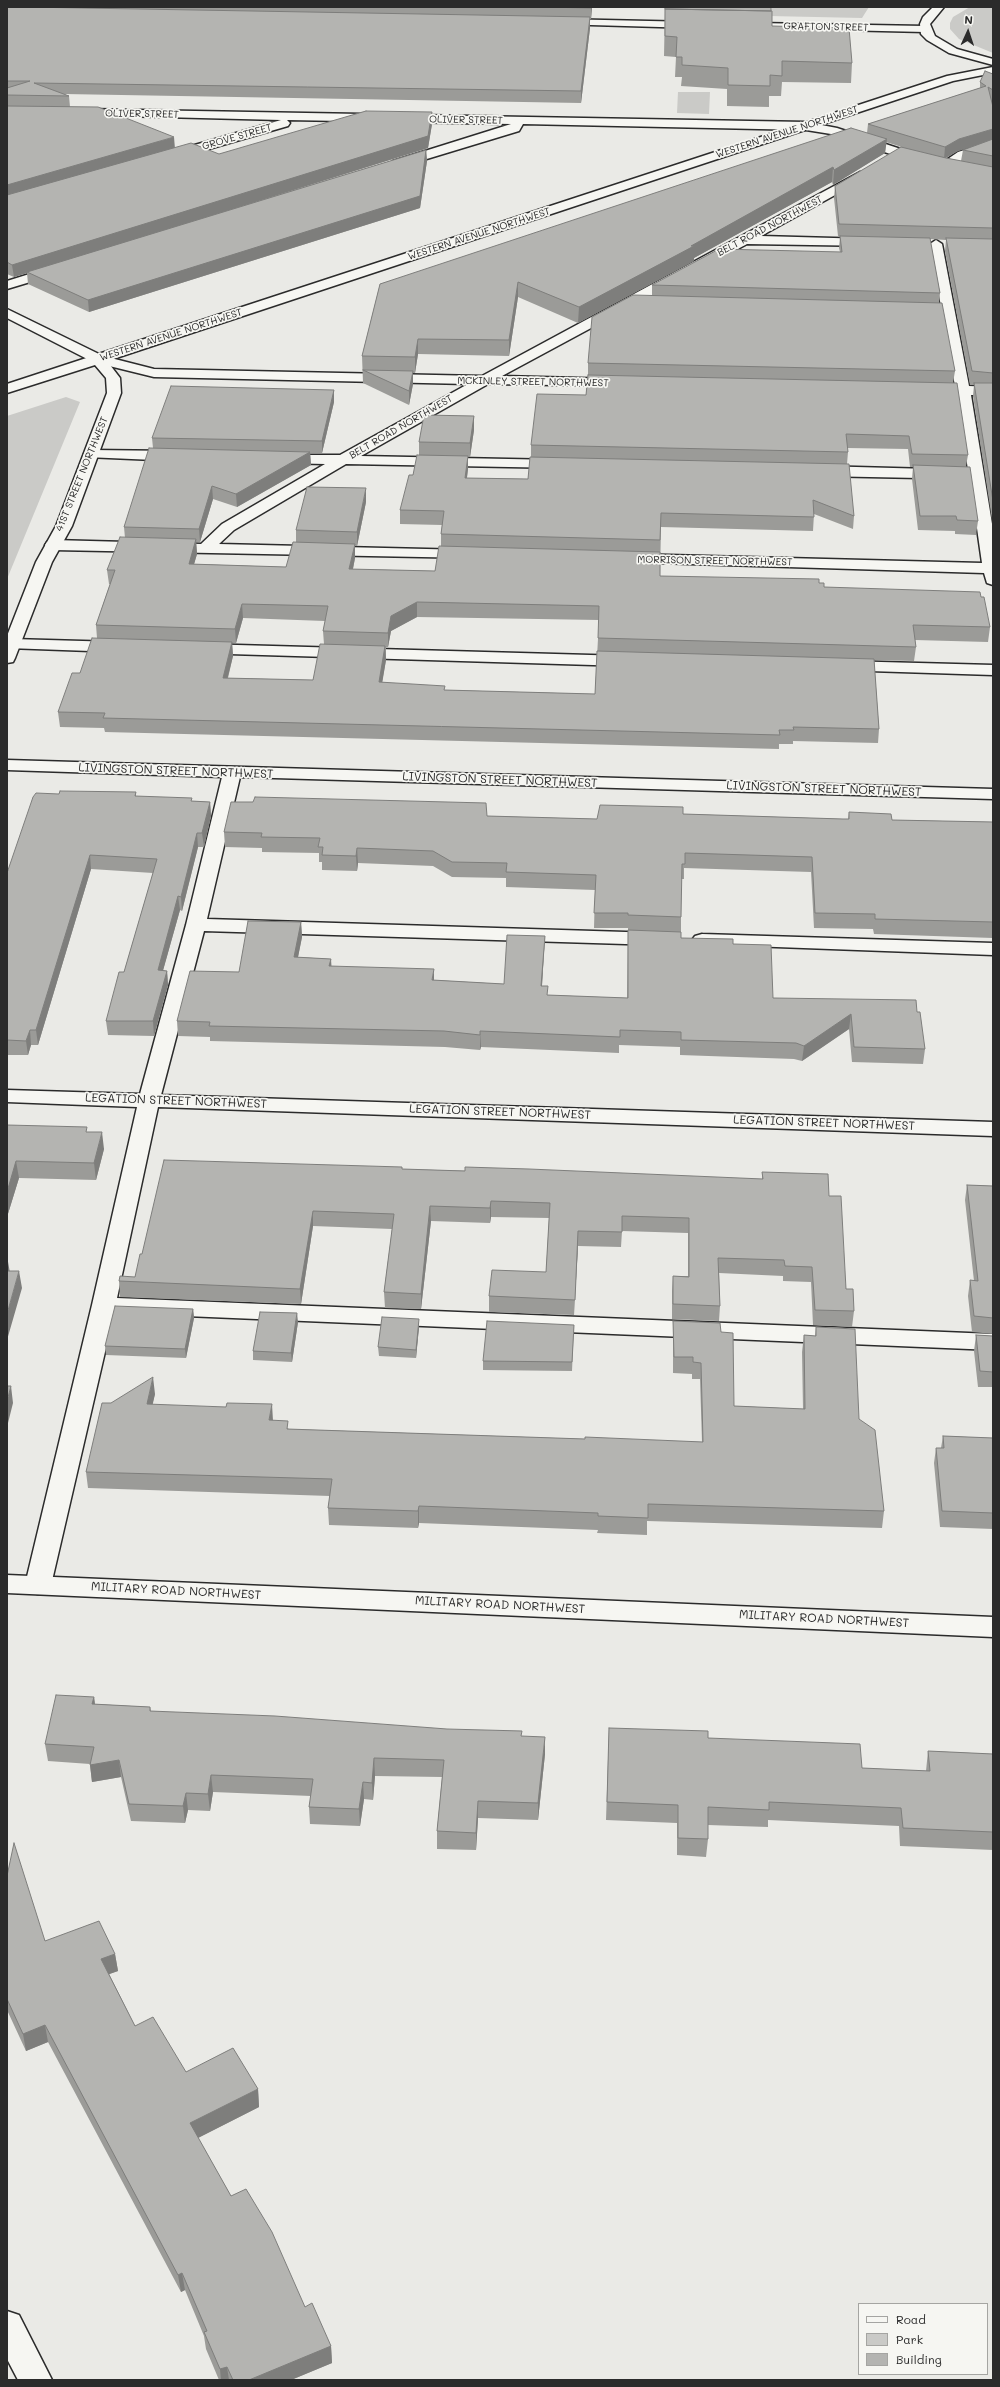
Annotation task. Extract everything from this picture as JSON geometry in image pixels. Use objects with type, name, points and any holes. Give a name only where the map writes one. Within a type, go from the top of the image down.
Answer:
[{"type":"street","points":[[939,7],[927,19],[925,29],[936,43],[953,51],[993,62]]},
{"type":"street","points":[[548,22],[705,25]]},
{"type":"street","name":"GRAFTON STREET","points":[[741,26],[925,29]]},
{"type":"street","points":[[950,78],[956,67],[953,51]]},
{"type":"street","name":"WESTERN AVENUE NORTHWEST","points":[[7,389],[950,78],[993,70]]},
{"type":"street","name":"OLIVER STREET","points":[[70,113],[806,126]]},
{"type":"street","name":"GROVE STREET","points":[[159,159],[305,117]]},
{"type":"street","points":[[386,168],[515,128],[517,121]]},
{"type":"street","points":[[806,126],[833,131],[898,153],[966,169]]},
{"type":"street","points":[[946,165],[962,155],[993,144]]},
{"type":"street","points":[[885,161],[898,153]]},
{"type":"street","name":"BELT ROAD NORTHWEST","points":[[205,549],[228,527],[342,460],[483,381],[821,199],[872,169]]},
{"type":"street","points":[[743,240],[882,243]]},
{"type":"street","points":[[920,244],[943,245],[946,310],[964,391],[992,572]]},
{"type":"street","points":[[7,284],[68,266]]},
{"type":"street","points":[[629,302],[661,302]]},
{"type":"street","points":[[931,309],[946,310]]},
{"type":"street","points":[[7,313],[98,359]]},
{"type":"street","name":"MCKINLEY STREET NORTHWEST","points":[[98,359],[154,373],[633,384]]},
{"type":"street","name":"41ST STREET NORTHWEST","points":[[10,651],[44,562],[64,526],[115,386],[110,372],[98,359]]},
{"type":"street","points":[[916,390],[993,391]]},
{"type":"street","points":[[93,448],[132,455],[193,456]]},
{"type":"street","points":[[269,458],[572,465]]},
{"type":"street","points":[[801,471],[976,475]]},
{"type":"street","points":[[53,545],[483,556]]},
{"type":"street","name":"MORRISON STREET NORTHWEST","points":[[618,559],[992,572]]},
{"type":"street","points":[[10,651],[130,647]]},
{"type":"street","points":[[186,649],[642,661]]},
{"type":"street","points":[[825,666],[993,670]]},
{"type":"street","name":"LIVINGSTON STREET NORTHWEST","points":[[7,765],[232,773],[993,794]]},
{"type":"street","points":[[38,1585],[104,1305],[150,1100],[196,925],[232,773]]},
{"type":"street","points":[[196,925],[993,948]]},
{"type":"street","name":"LEGATION STREET NORTHWEST","points":[[7,1096],[993,1129]]},
{"type":"street","points":[[104,1305],[993,1342]]},
{"type":"street","name":"MILITARY ROAD NORTHWEST","points":[[7,1584],[993,1627]]},
{"type":"street","points":[[7,2326],[35,2380]]},
{"type":"green space","points":[[772,7],[869,7],[862,18],[769,16]]},
{"type":"green space","points":[[970,7],[993,7],[993,53],[959,39],[950,29],[950,23],[953,17]]},
{"type":"green space","points":[[678,92],[710,92],[709,114],[677,113]]},
{"type":"green space","points":[[66,397],[80,402],[7,579],[7,416]]},
{"type":"building","points":[[7,7],[590,17],[581,91],[34,83],[69,96],[7,95],[7,88],[30,81],[7,81]]},
{"type":"building","points":[[543,7],[591,7],[591,8]]},
{"type":"building","points":[[665,7],[771,7],[771,11],[665,9]]},
{"type":"building","points":[[665,9],[772,11],[772,26],[849,28],[852,63],[782,61],[782,76],[770,75],[770,86],[728,85],[728,68],[682,65],[682,57],[676,57],[677,37],[665,36]]},
{"type":"building","points":[[985,71],[993,74],[993,90],[988,87],[993,107],[993,129],[959,139],[945,147],[868,124],[986,86],[980,82]]},
{"type":"building","points":[[7,106],[98,107],[174,137],[7,185]]},
{"type":"building","points":[[366,111],[432,112],[428,136],[12,265],[7,262],[7,195],[191,143],[219,154]]},
{"type":"building","points":[[851,128],[887,139],[834,170],[833,167],[691,246],[694,246],[579,307],[518,282],[509,340],[418,339],[415,357],[362,356],[380,284]]},
{"type":"building","points":[[993,139],[993,156],[963,150]]},
{"type":"building","points":[[901,147],[993,167],[993,228],[839,224],[835,186]]},
{"type":"building","points":[[426,150],[420,196],[88,300],[27,272]]},
{"type":"building","points":[[840,236],[930,238],[940,293],[652,285],[719,249],[842,252]]},
{"type":"building","points":[[946,238],[993,239],[993,373],[972,371]]},
{"type":"building","points":[[633,295],[942,303],[955,371],[588,363],[592,317]]},
{"type":"building","points":[[363,370],[413,371],[409,391]]},
{"type":"building","points":[[588,375],[957,383],[968,455],[912,454],[909,436],[846,434],[848,452],[531,445],[537,394],[586,395]]},
{"type":"building","points":[[974,383],[993,383],[993,501]]},
{"type":"building","points":[[171,386],[334,390],[322,441],[152,438]]},
{"type":"building","points":[[424,415],[474,416],[470,443],[419,442]]},
{"type":"building","points":[[149,448],[310,452],[236,494],[212,486],[199,529],[124,527]]},
{"type":"building","points":[[417,455],[468,456],[465,478],[528,479],[530,457],[849,464],[854,516],[813,500],[814,517],[661,513],[660,540],[441,534],[444,511],[400,510],[409,475],[413,475]]},
{"type":"building","points":[[913,465],[970,467],[978,521],[957,520],[956,516],[920,516]]},
{"type":"building","points":[[307,487],[366,488],[357,532],[296,530]]},
{"type":"building","points":[[120,537],[196,539],[189,564],[286,567],[293,542],[355,544],[349,569],[435,571],[439,546],[660,552],[660,576],[819,579],[819,583],[824,583],[824,587],[980,592],[981,597],[984,597],[990,627],[913,625],[916,647],[598,638],[599,606],[417,602],[391,616],[388,633],[323,631],[328,606],[242,604],[235,629],[96,625],[115,570],[107,570]]},
{"type":"building","points":[[92,638],[232,642],[223,678],[313,680],[320,644],[385,646],[379,682],[445,686],[444,690],[595,694],[597,651],[874,659],[879,729],[793,727],[794,730],[779,730],[780,735],[103,718],[105,713],[58,712],[72,673],[80,673]]},
{"type":"building","points":[[60,791],[136,792],[135,796],[192,798],[191,801],[210,802],[202,833],[197,833],[181,897],[178,896],[158,970],[167,971],[153,1021],[106,1021],[119,972],[124,972],[157,859],[90,855],[36,1030],[30,1030],[26,1041],[7,1040],[7,873],[33,797],[36,793],[59,794]]},
{"type":"building","points":[[255,797],[486,803],[487,816],[597,819],[600,805],[683,807],[683,814],[849,819],[849,812],[891,814],[892,820],[993,822],[993,922],[875,919],[875,914],[815,913],[812,857],[685,853],[685,864],[682,864],[681,917],[628,915],[628,913],[594,913],[596,875],[506,872],[507,863],[452,862],[433,851],[357,848],[356,856],[322,855],[323,847],[318,847],[320,838],[261,837],[262,833],[224,832],[231,802],[253,802]]},
{"type":"building","points":[[248,921],[301,922],[294,957],[331,959],[329,966],[434,969],[432,980],[504,984],[507,935],[545,936],[541,986],[548,986],[547,995],[628,998],[628,930],[681,932],[681,938],[733,939],[733,944],[771,945],[773,998],[916,1000],[917,1012],[920,1012],[925,1049],[854,1047],[851,1014],[804,1046],[796,1043],[681,1040],[681,1032],[620,1030],[620,1037],[480,1031],[480,1035],[444,1031],[209,1026],[210,1022],[177,1021],[190,971],[239,972]]},
{"type":"building","points":[[7,1125],[87,1127],[86,1132],[102,1132],[94,1163],[16,1161],[7,1192]]},
{"type":"building","points":[[164,1160],[402,1167],[402,1169],[465,1171],[465,1167],[529,1169],[763,1179],[762,1172],[828,1174],[829,1196],[841,1196],[846,1289],[853,1289],[854,1311],[815,1310],[812,1267],[785,1266],[784,1260],[718,1258],[720,1306],[673,1304],[673,1276],[689,1277],[689,1218],[622,1216],[622,1232],[578,1231],[575,1300],[489,1296],[492,1270],[546,1272],[550,1203],[491,1201],[490,1208],[430,1206],[421,1294],[384,1292],[394,1214],[313,1211],[300,1289],[119,1281],[120,1276],[135,1277],[140,1254],[142,1254]]},
{"type":"building","points":[[967,1185],[993,1186],[993,1318],[974,1316],[970,1280],[978,1281]]},
{"type":"building","points":[[7,1271],[19,1271],[7,1314]]},
{"type":"building","points":[[115,1306],[193,1309],[185,1349],[105,1346]]},
{"type":"building","points":[[260,1312],[297,1313],[291,1353],[253,1351]]},
{"type":"building","points":[[382,1317],[419,1319],[416,1350],[378,1347]]},
{"type":"building","points":[[487,1321],[574,1325],[572,1362],[483,1361]]},
{"type":"building","points":[[673,1321],[720,1323],[721,1332],[733,1333],[734,1406],[805,1409],[804,1335],[816,1336],[816,1327],[855,1329],[859,1419],[875,1430],[884,1511],[648,1504],[648,1518],[598,1516],[598,1513],[419,1506],[418,1511],[328,1508],[332,1479],[86,1472],[102,1403],[111,1403],[153,1377],[147,1404],[226,1407],[227,1403],[272,1404],[269,1420],[288,1421],[287,1429],[585,1439],[585,1437],[703,1442],[701,1363],[693,1362],[693,1357],[674,1357]]},
{"type":"building","points":[[976,1335],[993,1336],[993,1372],[980,1371]]},
{"type":"building","points":[[7,1386],[11,1386],[7,1401]]},
{"type":"building","points":[[943,1436],[993,1438],[993,1513],[942,1511],[936,1448],[944,1448]]},
{"type":"building","points":[[56,1695],[94,1697],[92,1704],[150,1707],[150,1711],[275,1716],[447,1729],[522,1731],[521,1736],[545,1737],[538,1803],[478,1801],[476,1833],[437,1831],[444,1760],[374,1758],[372,1783],[363,1782],[359,1809],[309,1807],[313,1779],[211,1775],[208,1794],[186,1793],[183,1806],[129,1804],[119,1760],[90,1765],[94,1747],[45,1744]]},
{"type":"building","points":[[609,1728],[708,1731],[708,1738],[860,1744],[862,1768],[930,1771],[928,1751],[993,1754],[993,1832],[903,1828],[901,1808],[769,1802],[769,1810],[708,1807],[708,1839],[678,1838],[678,1805],[607,1802]]},
{"type":"building","points":[[14,1843],[45,1941],[99,1921],[115,1954],[101,1959],[135,2026],[153,2017],[186,2072],[233,2048],[258,2089],[190,2123],[231,2196],[246,2189],[272,2232],[305,2307],[312,2303],[331,2346],[249,2380],[233,2380],[227,2367],[220,2369],[204,2332],[207,2331],[182,2273],[178,2275],[45,2025],[23,2034],[7,1999],[7,1876]]}]
